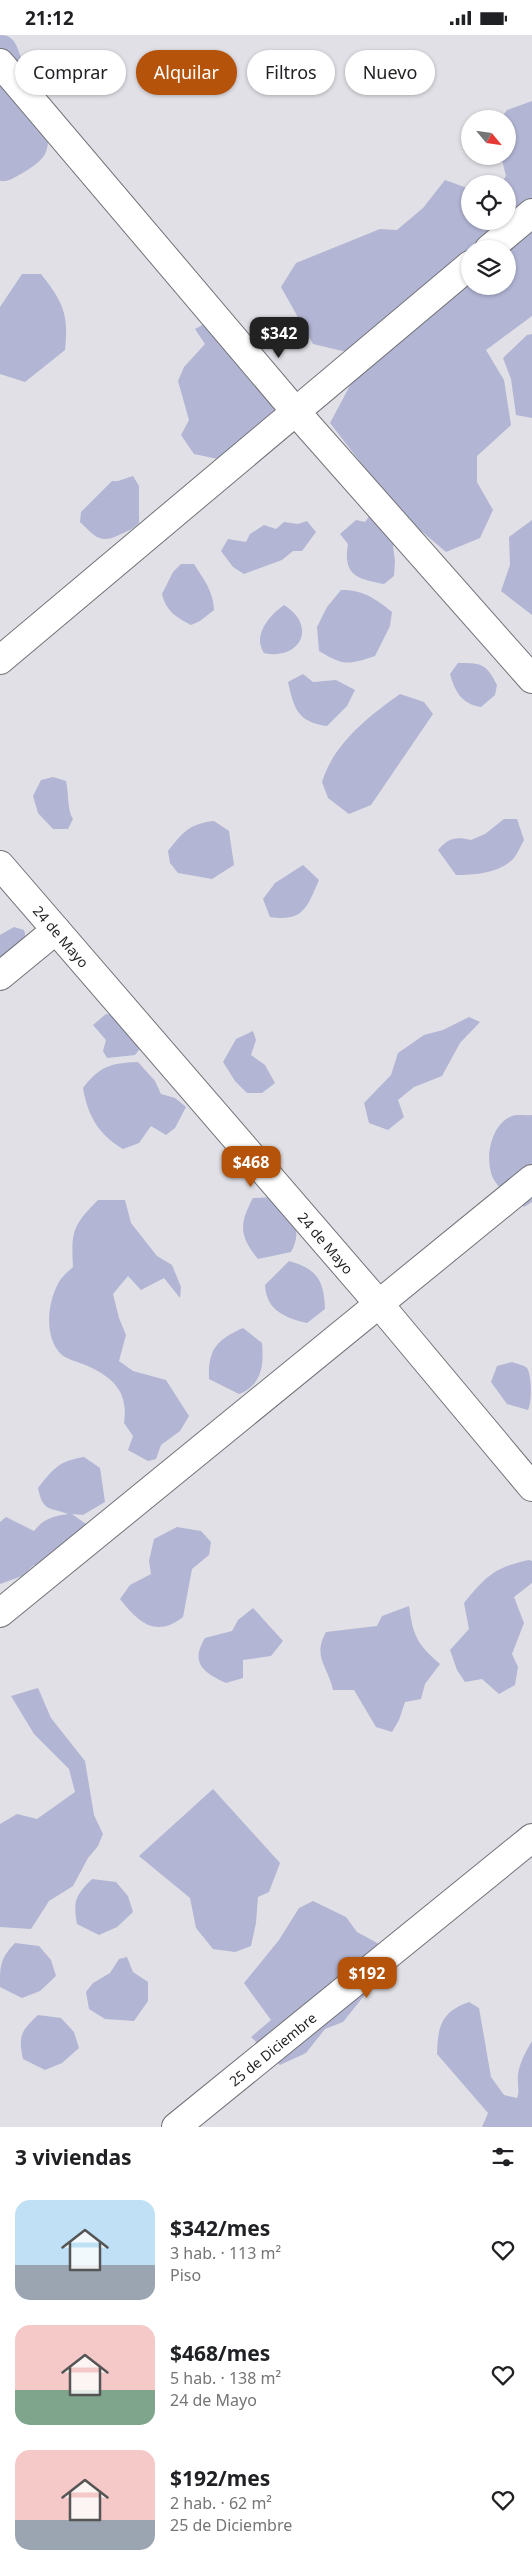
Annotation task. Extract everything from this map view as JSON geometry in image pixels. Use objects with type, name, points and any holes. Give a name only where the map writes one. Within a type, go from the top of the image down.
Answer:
[{"type":"street","points":[[0,63],[296,412],[532,679]]},
{"type":"street","points":[[500,240],[532,213]]},
{"type":"street","points":[[0,660],[461,273]]},
{"type":"street","name":"24 de Mayo","points":[[0,865],[379,1304],[532,1487]]},
{"type":"street","points":[[0,976],[56,930]]},
{"type":"street","points":[[0,1613],[532,1179]]},
{"type":"street","name":"25 de Diciembre","points":[[176,2127],[532,1838]]},
{"type":"shaded area","points":[[0,35],[11,38],[18,50],[15,50],[15,95],[45,95],[48,140],[45,154],[41,160],[21,174],[11,179],[0,181]]},
{"type":"shaded area","points":[[532,101],[532,212],[516,227],[516,175],[506,175],[503,165],[516,165],[516,110],[507,110]]},
{"type":"shaded area","points":[[445,180],[461,186],[461,230],[513,230],[502,240],[461,240],[461,279],[351,353],[313,344],[281,287],[296,263],[380,229],[397,230],[423,208]]},
{"type":"shaded area","points":[[532,227],[532,316],[486,350],[504,380],[511,425],[477,456],[477,482],[493,510],[480,538],[446,552],[399,512],[330,423],[354,378],[461,288],[461,295],[516,295],[516,243]]},
{"type":"shaded area","points":[[22,274],[41,274],[55,293],[63,309],[66,327],[65,350],[25,382],[0,374],[0,307]]},
{"type":"shaded area","points":[[210,321],[283,406],[239,451],[218,459],[194,454],[181,435],[189,420],[178,381],[184,367],[205,344],[195,329]]},
{"type":"shaded area","points":[[532,334],[532,418],[516,415],[511,379],[503,358],[527,335]]},
{"type":"shaded area","points":[[133,476],[139,486],[139,523],[130,530],[108,539],[99,538],[94,535],[80,522],[81,512],[112,481]]},
{"type":"shaded area","points":[[375,508],[404,527],[393,546],[394,576],[384,584],[366,580],[354,574],[348,563],[348,544],[340,534],[356,520],[365,522]]},
{"type":"shaded area","points":[[532,520],[532,615],[501,591],[510,565],[509,537]]},
{"type":"shaded area","points":[[307,521],[316,532],[302,551],[293,551],[282,560],[244,574],[233,567],[221,551],[228,539],[246,542],[250,534],[264,525],[276,529],[284,522],[298,524]]},
{"type":"shaded area","points":[[181,564],[194,564],[207,585],[213,603],[214,610],[200,621],[191,625],[172,613],[166,605],[162,594],[173,572]]},
{"type":"shaded area","points":[[341,590],[362,593],[392,612],[390,626],[375,656],[346,663],[319,651],[317,627],[327,607]]},
{"type":"shaded area","points":[[284,605],[294,613],[300,622],[302,632],[300,640],[295,647],[287,652],[277,654],[264,653],[261,646],[261,633],[268,620]]},
{"type":"shaded area","points":[[458,663],[478,664],[486,668],[497,685],[495,695],[481,707],[464,700],[457,692],[450,674]]},
{"type":"shaded area","points":[[303,674],[313,682],[336,680],[355,690],[347,706],[327,726],[309,721],[298,712],[295,706],[288,682]]},
{"type":"shaded area","points":[[400,694],[424,702],[433,714],[371,805],[349,814],[328,798],[322,782],[327,768],[353,732]]},
{"type":"shaded area","points":[[53,777],[66,781],[69,806],[73,819],[68,829],[53,829],[38,813],[33,796],[41,780]]},
{"type":"shaded area","points":[[504,819],[517,819],[524,840],[514,858],[495,870],[479,874],[456,875],[438,850],[445,843],[453,839],[471,840],[485,834]]},
{"type":"shaded area","points":[[214,821],[229,831],[234,865],[212,879],[178,873],[170,863],[168,851],[187,830],[198,824]]},
{"type":"shaded area","points":[[303,865],[319,880],[307,905],[297,915],[281,918],[270,917],[263,899],[275,883]]},
{"type":"shaded area","points":[[14,927],[24,930],[27,942],[0,987],[0,935]]},
{"type":"shaded area","points":[[106,1014],[118,1016],[143,1045],[135,1055],[107,1058],[103,1051],[106,1040],[93,1025]]},
{"type":"shaded area","points":[[469,1017],[480,1022],[460,1043],[442,1076],[414,1087],[398,1100],[404,1117],[388,1130],[369,1123],[364,1103],[391,1075],[398,1053],[424,1035],[443,1030]]},
{"type":"shaded area","points":[[253,1031],[256,1040],[251,1055],[265,1065],[275,1083],[262,1093],[247,1093],[235,1081],[223,1062],[236,1039]]},
{"type":"shaded area","points":[[138,1062],[155,1081],[161,1094],[175,1098],[186,1107],[175,1128],[166,1135],[151,1126],[139,1143],[123,1149],[107,1137],[91,1116],[83,1088],[95,1075],[107,1067],[120,1063]]},
{"type":"shaded area","points":[[514,1115],[532,1115],[532,1202],[524,1207],[499,1186],[493,1178],[489,1161],[491,1143],[499,1126]]},
{"type":"shaded area","points":[[277,1197],[294,1223],[296,1229],[295,1244],[291,1252],[258,1259],[244,1236],[243,1223],[245,1215],[253,1198]]},
{"type":"shaded area","points":[[98,1200],[125,1200],[131,1223],[157,1256],[172,1265],[181,1287],[180,1298],[164,1278],[141,1290],[128,1276],[113,1294],[119,1318],[126,1335],[119,1361],[133,1371],[166,1380],[189,1416],[180,1431],[161,1445],[156,1459],[148,1461],[128,1450],[133,1436],[124,1423],[124,1402],[116,1386],[102,1374],[62,1355],[52,1340],[50,1331],[51,1301],[54,1292],[61,1279],[73,1267],[73,1237],[75,1229],[83,1216]]},
{"type":"shaded area","points":[[289,1261],[299,1264],[312,1272],[321,1283],[325,1309],[307,1323],[278,1311],[273,1307],[266,1294],[265,1285]]},
{"type":"shaded area","points":[[243,1328],[262,1343],[262,1366],[253,1385],[239,1394],[209,1379],[209,1369],[212,1353],[220,1342]]},
{"type":"shaded area","points":[[512,1362],[526,1367],[529,1372],[531,1389],[528,1410],[507,1404],[491,1382],[497,1366]]},
{"type":"shaded area","points":[[84,1457],[100,1468],[105,1502],[83,1515],[72,1514],[86,1524],[91,1557],[69,1571],[34,1565],[22,1576],[0,1584],[0,1522],[6,1517],[34,1531],[49,1519],[68,1514],[51,1509],[45,1505],[38,1488],[48,1475],[63,1463]]},
{"type":"shaded area","points":[[177,1527],[201,1531],[211,1542],[209,1555],[192,1569],[183,1617],[164,1626],[148,1625],[134,1615],[120,1599],[130,1585],[151,1574],[149,1561],[154,1539]]},
{"type":"shaded area","points":[[529,1560],[532,1561],[532,1583],[514,1597],[524,1623],[512,1654],[518,1667],[515,1685],[499,1694],[482,1679],[465,1682],[457,1670],[450,1650],[469,1629],[464,1603],[485,1579],[492,1574],[508,1566]]},
{"type":"shaded area","points":[[409,1606],[412,1625],[417,1639],[426,1651],[440,1664],[425,1684],[421,1699],[405,1702],[399,1720],[392,1732],[376,1727],[354,1690],[333,1690],[322,1661],[320,1648],[326,1632],[377,1626],[382,1616]]},
{"type":"shaded area","points":[[253,1608],[283,1641],[271,1656],[243,1660],[243,1678],[226,1683],[205,1671],[201,1666],[199,1654],[201,1647],[205,1638],[232,1631],[238,1620]]},
{"type":"shaded area","points":[[38,1688],[51,1718],[85,1761],[94,1815],[103,1834],[98,1846],[88,1858],[73,1886],[49,1901],[31,1929],[0,1927],[0,1824],[17,1814],[37,1819],[75,1792],[69,1769],[34,1734],[11,1696]]},
{"type":"shaded area","points":[[213,1789],[280,1863],[269,1892],[258,1897],[256,1923],[251,1946],[235,1952],[213,1949],[196,1928],[190,1898],[139,1856]]},
{"type":"shaded area","points":[[92,1879],[116,1882],[128,1896],[133,1912],[117,1927],[99,1935],[77,1924],[76,1916],[77,1899]]},
{"type":"shaded area","points":[[313,1901],[346,1917],[357,1932],[379,1944],[368,1991],[343,2022],[325,2029],[306,2053],[280,2065],[251,2037],[271,2020],[244,1983],[279,1940],[299,1908]]},
{"type":"shaded area","points":[[15,1943],[39,1946],[51,1960],[56,1976],[40,1991],[22,1998],[0,1987],[2,1963],[6,1954]]},
{"type":"shaded area","points":[[127,1957],[133,1972],[148,1982],[148,2001],[134,2021],[105,2019],[89,2009],[86,1992],[93,1983],[110,1973],[119,1959]]},
{"type":"shaded area","points":[[469,2002],[479,2008],[491,2077],[504,2095],[517,2098],[519,2070],[532,2041],[532,2127],[482,2127],[488,2113],[437,2054],[438,2035],[443,2021],[452,2010]]},
{"type":"shaded area","points":[[38,2015],[61,2018],[74,2032],[79,2048],[62,2063],[45,2070],[23,2059],[21,2045],[24,2030]]}]
